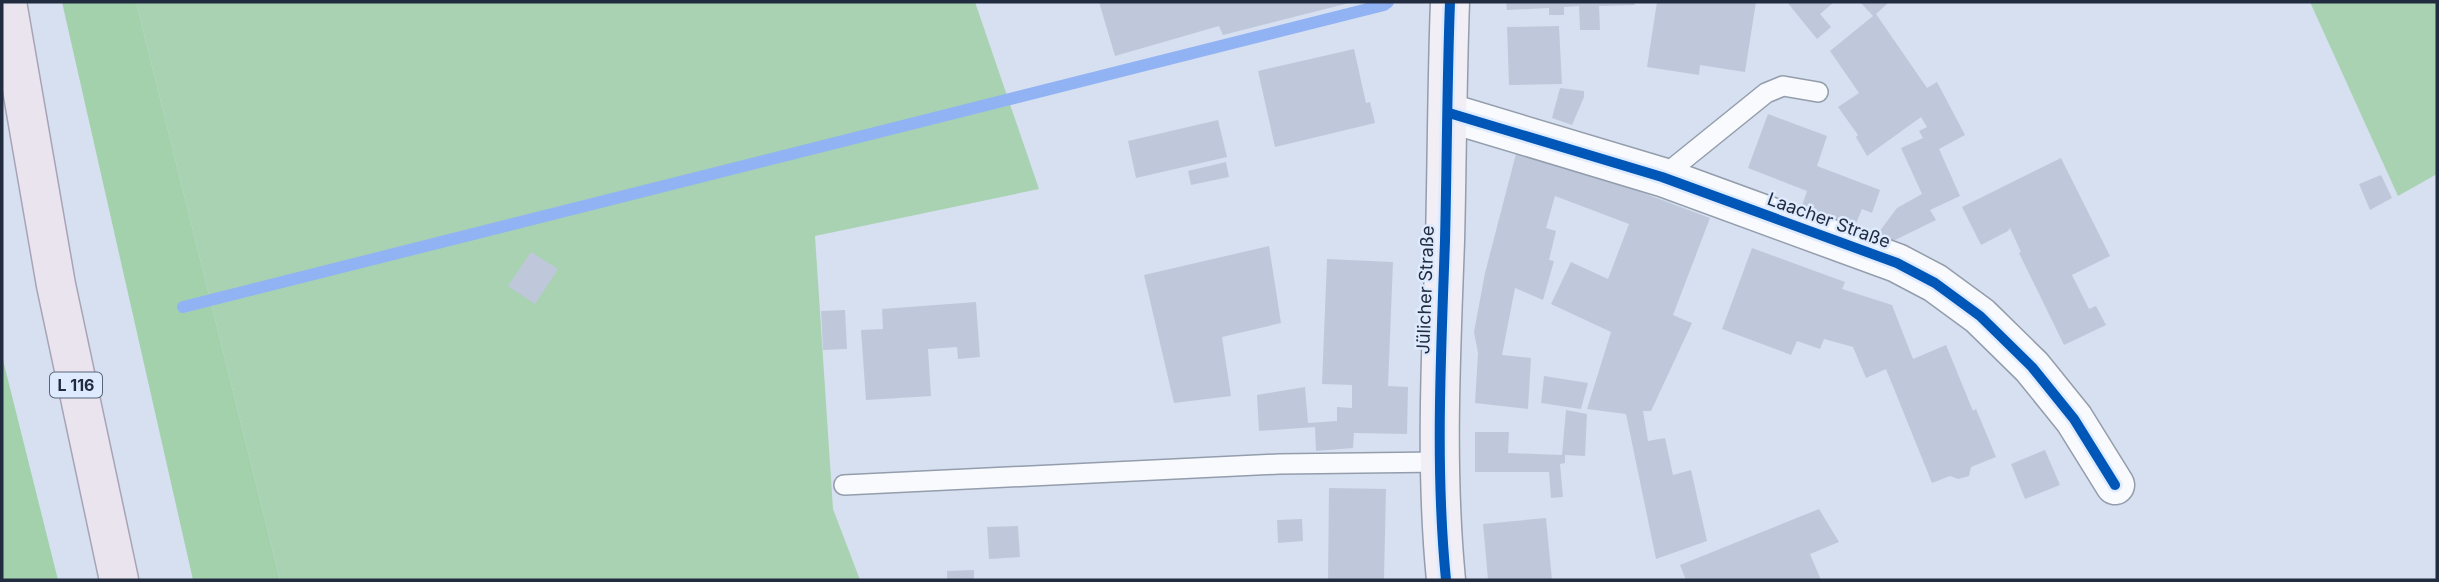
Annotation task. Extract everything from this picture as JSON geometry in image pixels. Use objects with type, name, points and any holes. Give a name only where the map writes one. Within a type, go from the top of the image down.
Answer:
[{"type":"main road","name":"L 116","points":[[7,2],[37,189],[119,580]]},
{"type":"street","name":"Jülicher Straße","points":[[1446,580],[1440,462],[1440,392],[1450,2]]},
{"type":"street","name":"Laacher Straße","points":[[1449,113],[1662,177],[1897,263],[1945,290],[1980,316],[2032,367],[2074,419],[2115,485]]},
{"type":"lane","points":[[1662,177],[1766,93],[1783,86],[1818,92]]},
{"type":"lane","points":[[844,485],[1279,464],[1440,462]]},
{"type":"green space","points":[[62,2],[136,2],[280,580],[193,580]]},
{"type":"green space","points":[[136,2],[975,2],[1039,189],[815,236],[833,509],[860,580],[280,580]]},
{"type":"green space","points":[[2310,2],[2437,2],[2437,174],[2398,196]]},
{"type":"green space","points":[[2,356],[58,580],[2,580]]},
{"type":"building","points":[[1099,2],[1349,3],[1223,35],[1219,26],[1115,56]]},
{"type":"building","points":[[1506,2],[1634,2],[1635,5],[1599,6],[1600,30],[1580,30],[1579,6],[1564,7],[1564,15],[1549,15],[1549,8],[1507,10]]},
{"type":"building","points":[[1657,2],[1756,2],[1745,72],[1700,65],[1699,75],[1647,67]]},
{"type":"building","points":[[1787,2],[1834,2],[1820,14],[1831,27],[1817,39]]},
{"type":"building","points":[[1860,2],[1889,2],[1876,14],[1927,88],[1937,82],[1965,135],[1939,149],[1960,196],[1930,210],[1936,220],[1891,242],[1876,236],[1897,208],[1922,194],[1901,148],[1923,138],[1919,131],[1927,127],[1921,117],[1867,156],[1856,137],[1858,135],[1838,107],[1859,93],[1830,51],[1873,16]]},
{"type":"building","points":[[1559,26],[1562,84],[1509,85],[1507,27]]},
{"type":"building","points":[[1354,49],[1366,103],[1370,102],[1375,123],[1275,147],[1258,71]]},
{"type":"building","points":[[1560,88],[1584,91],[1572,125],[1552,118]]},
{"type":"building","points":[[1768,114],[1827,136],[1817,166],[1880,190],[1872,213],[1862,209],[1854,228],[1801,209],[1807,191],[1748,168]]},
{"type":"building","points":[[1218,120],[1227,157],[1136,178],[1128,141]]},
{"type":"building","points":[[1518,146],[1710,218],[1673,315],[1692,323],[1651,411],[1643,411],[1648,441],[1665,438],[1673,475],[1691,470],[1707,541],[1656,559],[1626,414],[1587,409],[1611,332],[1551,304],[1571,262],[1608,279],[1629,224],[1555,196],[1546,228],[1556,231],[1549,260],[1554,261],[1543,300],[1515,288],[1502,355],[1531,358],[1528,409],[1475,403],[1478,353],[1474,332],[1485,273]]},
{"type":"building","points":[[2061,158],[2110,256],[2072,275],[2089,309],[2096,306],[2106,325],[2064,345],[2019,253],[2021,252],[2010,228],[1981,245],[1962,207]]},
{"type":"building","points":[[1226,162],[1229,177],[1191,185],[1188,171]]},
{"type":"building","points":[[2381,175],[2392,198],[2370,210],[2359,184]]},
{"type":"building","points":[[1269,246],[1281,323],[1222,337],[1231,396],[1174,403],[1144,275]]},
{"type":"building","points":[[1752,248],[1845,282],[1842,289],[1892,305],[1913,359],[1946,345],[1973,411],[1976,409],[1996,457],[1971,467],[1969,476],[1958,479],[1950,476],[1932,483],[1886,369],[1866,378],[1853,347],[1824,339],[1820,349],[1797,341],[1791,355],[1722,329]]},
{"type":"building","points":[[531,252],[558,269],[535,304],[508,286]]},
{"type":"building","points":[[1327,259],[1393,262],[1388,386],[1408,387],[1407,434],[1354,433],[1353,448],[1316,451],[1315,427],[1259,431],[1257,395],[1305,387],[1308,423],[1337,421],[1337,407],[1352,408],[1352,385],[1322,384]]},
{"type":"building","points":[[976,302],[980,357],[958,359],[957,347],[928,349],[931,396],[866,400],[861,330],[883,329],[882,309]]},
{"type":"building","points":[[845,310],[847,349],[823,350],[821,311]]},
{"type":"building","points":[[1544,376],[1588,383],[1581,409],[1541,403]]},
{"type":"building","points":[[1566,410],[1587,414],[1585,456],[1565,455],[1565,463],[1560,464],[1563,497],[1551,498],[1549,472],[1475,472],[1475,432],[1509,432],[1508,453],[1562,455]]},
{"type":"building","points":[[2045,450],[2060,485],[2025,499],[2011,464]]},
{"type":"building","points":[[1329,488],[1386,489],[1384,580],[1328,580]]},
{"type":"building","points":[[1819,509],[1839,542],[1810,554],[1821,580],[1686,580],[1680,565]]},
{"type":"building","points":[[1546,518],[1552,580],[1488,580],[1483,524]]},
{"type":"building","points":[[1302,519],[1303,541],[1278,543],[1277,520]]},
{"type":"building","points":[[1018,526],[1020,557],[989,559],[987,527]]},
{"type":"building","points":[[974,570],[974,580],[947,580],[947,571]]},
{"type":"waterway","points":[[183,307],[1388,2]]},
{"type":"cycle path","points":[[1446,580],[1440,410],[1450,2]]},
{"type":"cycle path","points":[[1449,113],[1662,177],[1897,263],[1935,283],[1980,316],[2032,367],[2074,419],[2115,485]]}]
